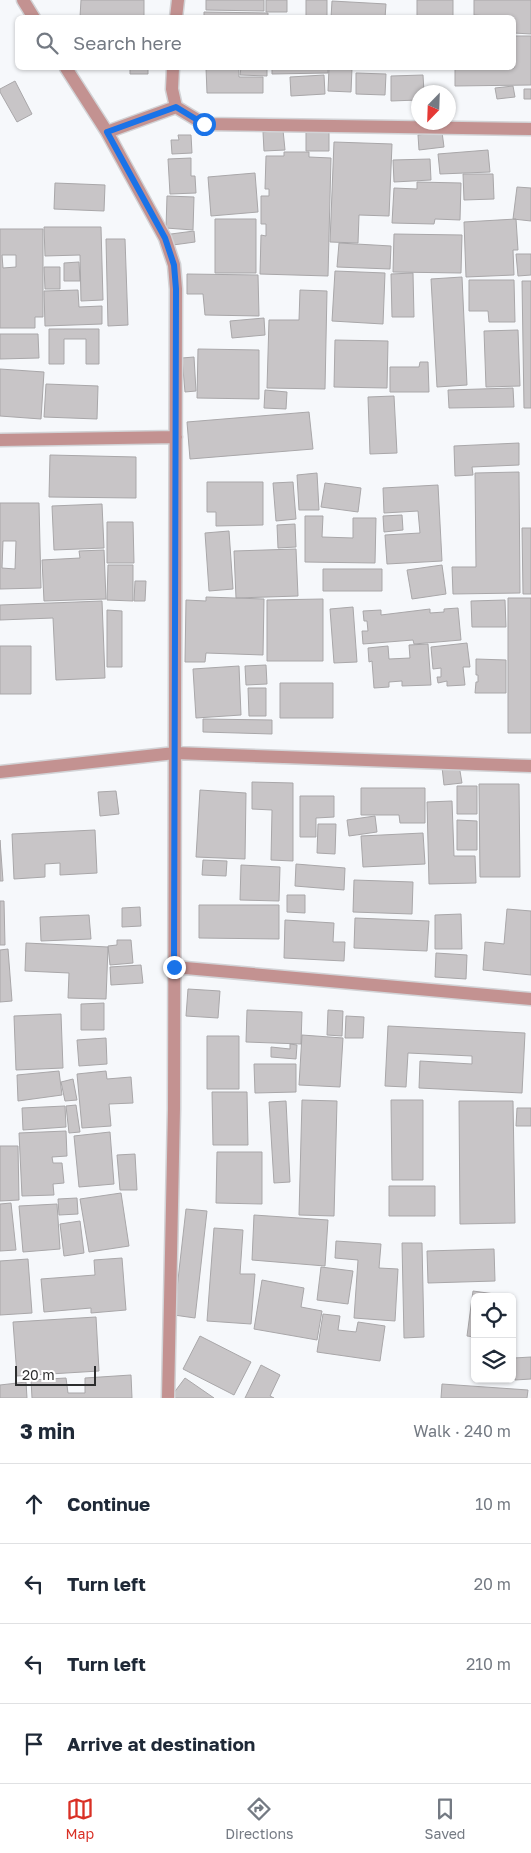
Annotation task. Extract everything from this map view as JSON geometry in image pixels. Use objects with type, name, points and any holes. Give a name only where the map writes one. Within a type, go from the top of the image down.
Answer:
[{"type":"street","points":[[23,0],[32,15]]},
{"type":"street","points":[[176,15],[178,0]]},
{"type":"street","points":[[67,70],[107,132],[165,238],[174,265],[176,289],[174,1109],[168,1398]]},
{"type":"street","points":[[173,70],[172,89],[176,107],[204,124],[531,128]]},
{"type":"street","points":[[107,132],[176,107]]},
{"type":"street","points":[[0,440],[176,437]]},
{"type":"street","points":[[0,772],[175,753],[531,766]]},
{"type":"street","points":[[174,967],[531,999]]},
{"type":"building","points":[[81,0],[144,0],[144,15],[80,15]]},
{"type":"building","points":[[206,0],[264,0],[264,11],[206,10]]},
{"type":"building","points":[[266,0],[287,0],[287,12],[266,12]]},
{"type":"building","points":[[306,0],[327,0],[327,15],[306,15]]},
{"type":"building","points":[[417,0],[453,0],[453,15],[417,15]]},
{"type":"building","points":[[474,0],[531,0],[531,34],[516,33],[516,15],[474,15]]},
{"type":"building","points":[[332,1],[386,4],[385,15],[331,15]]},
{"type":"building","points":[[204,12],[268,13],[268,15],[204,15]]},
{"type":"building","points":[[516,36],[531,36],[531,85],[456,86],[455,70],[516,70]]},
{"type":"building","points":[[130,70],[148,70],[148,74],[130,74]]},
{"type":"building","points":[[206,70],[239,70],[239,77],[263,77],[263,93],[207,93]]},
{"type":"building","points":[[241,70],[267,70],[267,76],[240,75]]},
{"type":"building","points":[[272,70],[328,70],[328,73],[272,74]]},
{"type":"building","points":[[329,70],[352,70],[351,92],[328,91]]},
{"type":"building","points":[[356,73],[386,74],[385,95],[356,94]]},
{"type":"building","points":[[324,75],[325,94],[291,96],[290,77]]},
{"type":"building","points":[[423,75],[424,85],[411,85],[411,100],[391,101],[391,76]]},
{"type":"building","points":[[15,81],[32,114],[17,122],[0,92],[0,89]]},
{"type":"building","points":[[513,86],[515,97],[497,99],[495,88]]},
{"type":"building","points":[[524,89],[531,89],[531,99],[524,99]]},
{"type":"building","points":[[283,130],[285,150],[264,151],[263,132]]},
{"type":"building","points":[[306,130],[329,130],[329,151],[306,151]]},
{"type":"building","points":[[442,132],[444,147],[419,150],[418,135]]},
{"type":"building","points":[[178,135],[191,135],[192,153],[172,154],[171,140],[179,140]]},
{"type":"building","points":[[334,142],[392,144],[389,216],[359,215],[358,243],[330,242]]},
{"type":"building","points":[[488,150],[490,172],[440,174],[438,154]]},
{"type":"building","points":[[284,152],[309,152],[309,157],[331,158],[328,276],[260,274],[261,235],[266,236],[266,224],[261,224],[261,196],[269,196],[269,189],[265,189],[266,156],[284,156]]},
{"type":"building","points":[[191,158],[191,176],[195,176],[196,193],[170,194],[168,159]]},
{"type":"building","points":[[430,159],[431,180],[394,182],[393,160]]},
{"type":"building","points":[[255,173],[258,212],[211,216],[208,177]]},
{"type":"building","points":[[463,174],[493,174],[494,199],[464,200]]},
{"type":"building","points":[[417,182],[461,183],[460,220],[435,219],[434,224],[392,223],[394,188],[417,189]]},
{"type":"building","points":[[55,183],[105,185],[104,211],[54,209]]},
{"type":"building","points":[[517,187],[531,188],[531,221],[513,219]]},
{"type":"building","points":[[167,196],[194,197],[193,230],[166,228]]},
{"type":"building","points":[[215,219],[256,219],[256,273],[215,273]]},
{"type":"building","points":[[516,219],[518,250],[513,250],[514,275],[466,277],[464,222]]},
{"type":"building","points":[[44,227],[101,227],[103,300],[81,301],[80,255],[45,256]]},
{"type":"building","points":[[0,229],[43,229],[43,317],[35,317],[35,328],[0,328]],"holes":[[[2,255],[16,255],[16,267],[3,268]]]},
{"type":"building","points":[[194,231],[195,242],[173,245],[171,234]]},
{"type":"building","points":[[394,234],[462,235],[461,273],[393,272]]},
{"type":"building","points":[[106,239],[125,239],[128,325],[108,326]]},
{"type":"building","points":[[339,243],[391,246],[390,269],[337,267]]},
{"type":"building","points":[[516,254],[531,254],[531,275],[518,276]]},
{"type":"building","points":[[79,262],[80,281],[64,281],[64,263]]},
{"type":"building","points":[[44,267],[60,267],[60,289],[45,289]]},
{"type":"building","points":[[335,271],[385,273],[383,324],[332,321]]},
{"type":"building","points":[[413,273],[414,317],[392,317],[391,274]]},
{"type":"building","points":[[187,274],[258,275],[259,316],[205,315],[203,294],[187,294]]},
{"type":"building","points":[[462,277],[467,385],[437,387],[431,279]]},
{"type":"building","points":[[469,280],[514,280],[515,322],[489,322],[488,311],[469,311]]},
{"type":"building","points":[[522,281],[531,281],[531,408],[524,408]]},
{"type":"building","points":[[78,290],[79,307],[102,306],[102,324],[45,326],[44,291]]},
{"type":"building","points":[[300,290],[327,291],[325,389],[267,388],[269,320],[299,320]]},
{"type":"building","points":[[264,318],[265,335],[232,338],[230,321]]},
{"type":"building","points":[[49,329],[99,329],[99,364],[86,364],[86,339],[64,339],[64,364],[49,364]]},
{"type":"building","points":[[518,330],[520,386],[486,387],[484,331]]},
{"type":"building","points":[[0,334],[38,334],[39,358],[0,359]]},
{"type":"building","points":[[335,340],[388,341],[387,388],[334,387]]},
{"type":"building","points":[[198,349],[259,350],[259,399],[197,398]]},
{"type":"building","points":[[194,357],[196,391],[185,392],[182,358]]},
{"type":"building","points":[[420,362],[428,362],[429,392],[390,392],[390,367],[419,367]]},
{"type":"building","points":[[0,369],[44,372],[41,419],[0,416]]},
{"type":"building","points":[[46,384],[98,386],[97,419],[44,417]]},
{"type":"building","points":[[513,388],[514,407],[449,408],[448,390]]},
{"type":"building","points":[[265,390],[287,392],[286,409],[264,408]]},
{"type":"building","points":[[394,396],[397,453],[370,454],[368,397]]},
{"type":"building","points":[[309,412],[313,449],[190,459],[187,422]]},
{"type":"building","points":[[519,443],[519,465],[472,467],[473,475],[455,476],[454,446]]},
{"type":"building","points":[[50,455],[136,457],[136,498],[49,497]]},
{"type":"building","points":[[519,472],[520,593],[453,594],[452,567],[476,567],[475,473]]},
{"type":"building","points":[[317,473],[319,510],[299,510],[297,475]]},
{"type":"building","points":[[207,482],[263,482],[263,525],[216,526],[216,512],[207,512]]},
{"type":"building","points":[[293,482],[296,519],[276,521],[273,483]]},
{"type":"building","points":[[325,483],[361,488],[358,512],[321,507]]},
{"type":"building","points":[[438,485],[442,561],[387,564],[385,535],[420,533],[418,511],[384,513],[383,488]]},
{"type":"building","points":[[0,503],[39,503],[41,588],[0,589]],"holes":[[[3,541],[16,541],[15,569],[2,568]]]},
{"type":"building","points":[[102,504],[104,548],[54,550],[52,506]]},
{"type":"building","points":[[402,515],[403,530],[384,532],[383,516]]},
{"type":"building","points":[[305,516],[323,516],[322,537],[353,538],[353,518],[376,518],[375,563],[305,562]]},
{"type":"building","points":[[107,522],[133,522],[134,563],[107,563]]},
{"type":"building","points":[[295,524],[296,547],[278,548],[277,525]]},
{"type":"building","points":[[522,528],[531,528],[531,594],[523,594]]},
{"type":"building","points":[[229,531],[233,589],[209,591],[205,533]]},
{"type":"building","points":[[296,549],[298,596],[236,598],[234,551]]},
{"type":"building","points":[[104,550],[106,599],[44,601],[42,560],[80,558],[79,551]]},
{"type":"building","points":[[108,565],[133,565],[133,601],[107,600]]},
{"type":"building","points":[[442,565],[446,594],[412,599],[407,570]]},
{"type":"building","points":[[323,569],[382,569],[382,591],[323,591]]},
{"type":"building","points":[[135,581],[146,581],[145,601],[134,601]]},
{"type":"building","points":[[206,597],[264,599],[263,655],[206,653],[205,662],[185,662],[186,600],[206,601]]},
{"type":"building","points":[[508,598],[531,598],[531,733],[508,733]]},
{"type":"building","points":[[323,599],[323,661],[267,661],[267,600]]},
{"type":"building","points":[[505,600],[506,627],[472,627],[471,601]]},
{"type":"building","points":[[102,601],[105,678],[56,680],[53,618],[0,620],[0,605]]},
{"type":"building","points":[[353,607],[357,662],[334,663],[330,609]]},
{"type":"building","points":[[458,608],[461,640],[414,644],[413,640],[363,644],[362,631],[368,631],[363,611],[381,610],[381,615],[430,609],[430,613],[444,612],[444,609]]},
{"type":"building","points":[[107,610],[122,611],[122,667],[107,667]]},
{"type":"building","points":[[467,643],[470,667],[463,667],[465,685],[447,686],[447,681],[438,683],[437,677],[441,677],[441,668],[433,669],[431,647]]},
{"type":"building","points":[[428,644],[431,685],[402,686],[402,681],[389,682],[389,687],[374,688],[372,661],[369,662],[368,648],[388,646],[389,659],[410,658],[409,645]]},
{"type":"building","points":[[0,646],[31,646],[31,694],[0,694]]},
{"type":"building","points":[[476,659],[506,660],[506,693],[475,693],[476,682],[478,682]]},
{"type":"building","points":[[266,665],[267,684],[246,685],[245,666]]},
{"type":"building","points":[[239,666],[241,715],[196,718],[193,669]]},
{"type":"building","points":[[280,683],[333,683],[333,718],[280,718]]},
{"type":"building","points":[[248,688],[266,688],[266,716],[249,716]]},
{"type":"building","points":[[203,719],[272,720],[272,734],[203,732]]},
{"type":"building","points":[[459,765],[462,783],[444,785],[442,767]]},
{"type":"building","points":[[252,782],[293,783],[293,861],[271,860],[272,810],[252,809]]},
{"type":"building","points":[[479,784],[519,784],[520,877],[480,877]]},
{"type":"building","points":[[457,786],[477,786],[477,814],[457,814]]},
{"type":"building","points":[[361,788],[425,788],[425,823],[400,823],[399,815],[361,815]]},
{"type":"building","points":[[200,790],[246,793],[245,859],[196,857]]},
{"type":"building","points":[[116,791],[119,814],[100,816],[98,792]]},
{"type":"building","points":[[300,796],[334,796],[334,817],[316,818],[316,837],[300,837]]},
{"type":"building","points":[[452,801],[454,856],[475,856],[476,883],[429,884],[427,802]]},
{"type":"building","points":[[375,816],[377,832],[349,836],[347,820]]},
{"type":"building","points":[[457,820],[477,821],[477,850],[457,850]]},
{"type":"building","points":[[318,824],[336,824],[335,854],[317,853]]},
{"type":"building","points":[[95,830],[97,873],[60,875],[60,863],[45,864],[45,877],[14,879],[12,834]]},
{"type":"building","points":[[423,833],[425,864],[363,867],[361,836]]},
{"type":"building","points":[[0,840],[3,881],[0,881]]},
{"type":"building","points":[[203,860],[227,861],[226,876],[202,875]]},
{"type":"building","points":[[296,864],[345,868],[344,890],[295,886]]},
{"type":"building","points":[[241,865],[280,867],[279,901],[240,900]]},
{"type":"building","points":[[354,880],[413,882],[412,914],[353,912]]},
{"type":"building","points":[[287,895],[305,895],[305,913],[287,912]]},
{"type":"building","points":[[0,901],[4,901],[5,945],[0,945]]},
{"type":"building","points":[[199,905],[279,905],[279,939],[199,938]]},
{"type":"building","points":[[140,907],[141,926],[122,927],[122,908]]},
{"type":"building","points":[[507,909],[531,911],[531,975],[483,970],[485,942],[504,944]]},
{"type":"building","points":[[461,914],[462,949],[435,949],[435,915]]},
{"type":"building","points":[[89,915],[91,939],[41,941],[40,917]]},
{"type":"building","points":[[355,918],[429,921],[427,951],[354,948]]},
{"type":"building","points":[[285,920],[334,923],[333,942],[345,942],[344,961],[284,958]]},
{"type":"building","points":[[117,940],[131,940],[133,963],[110,965],[108,946],[117,945]]},
{"type":"building","points":[[26,943],[108,947],[106,999],[68,998],[69,973],[25,971]]},
{"type":"building","points":[[8,949],[12,1001],[0,1002],[0,950]]},
{"type":"building","points":[[436,953],[467,955],[466,979],[435,977]]},
{"type":"building","points":[[141,965],[143,983],[111,985],[110,967]]},
{"type":"building","points":[[188,989],[220,991],[218,1018],[186,1016]]},
{"type":"building","points":[[104,1003],[104,1030],[81,1030],[81,1004]]},
{"type":"building","points":[[247,1010],[302,1012],[301,1044],[246,1042]]},
{"type":"building","points":[[328,1010],[343,1011],[342,1036],[327,1035]]},
{"type":"building","points":[[61,1014],[63,1068],[16,1070],[14,1016]]},
{"type":"building","points":[[346,1016],[364,1017],[363,1038],[345,1038]]},
{"type":"building","points":[[388,1026],[525,1033],[522,1093],[419,1088],[420,1061],[472,1064],[472,1056],[408,1053],[406,1087],[385,1086]]},
{"type":"building","points":[[302,1035],[343,1038],[340,1087],[299,1085]]},
{"type":"building","points":[[207,1036],[239,1036],[239,1089],[207,1089]]},
{"type":"building","points":[[106,1038],[107,1064],[79,1066],[77,1040]]},
{"type":"building","points":[[290,1044],[297,1045],[296,1059],[271,1057],[271,1047],[290,1049]]},
{"type":"building","points":[[254,1064],[296,1064],[296,1092],[255,1093]]},
{"type":"building","points":[[59,1071],[62,1095],[18,1101],[17,1075]]},
{"type":"building","points":[[106,1071],[107,1079],[131,1077],[133,1103],[109,1104],[111,1126],[82,1128],[77,1074]]},
{"type":"building","points":[[73,1079],[77,1100],[65,1101],[61,1082]]},
{"type":"building","points":[[212,1092],[247,1092],[248,1145],[213,1145]]},
{"type":"building","points":[[302,1100],[337,1101],[334,1216],[299,1215]]},
{"type":"building","points":[[391,1100],[423,1100],[423,1180],[392,1180]]},
{"type":"building","points":[[286,1101],[290,1182],[274,1183],[269,1102]]},
{"type":"building","points":[[459,1101],[513,1101],[515,1223],[460,1224]]},
{"type":"building","points":[[76,1105],[80,1132],[69,1133],[66,1106]]},
{"type":"building","points":[[65,1106],[66,1127],[23,1130],[22,1108]]},
{"type":"building","points":[[517,1108],[531,1108],[531,1126],[516,1126]]},
{"type":"building","points":[[66,1131],[67,1156],[52,1157],[53,1163],[62,1163],[64,1183],[53,1184],[54,1195],[22,1196],[19,1133]]},
{"type":"building","points":[[110,1132],[114,1184],[79,1187],[74,1136]]},
{"type":"building","points":[[0,1146],[18,1146],[19,1200],[0,1201]]},
{"type":"building","points":[[217,1152],[262,1152],[262,1204],[216,1203]]},
{"type":"building","points":[[135,1154],[137,1190],[120,1190],[117,1155]]},
{"type":"building","points":[[389,1186],[435,1186],[435,1216],[389,1216]]},
{"type":"building","points":[[121,1193],[129,1246],[89,1252],[80,1199]]},
{"type":"building","points":[[77,1198],[78,1214],[59,1215],[58,1199]]},
{"type":"building","points":[[11,1203],[16,1250],[0,1251],[0,1204]]},
{"type":"building","points":[[57,1204],[60,1249],[23,1252],[19,1206]]},
{"type":"building","points":[[186,1209],[207,1211],[195,1318],[174,1315]]},
{"type":"building","points":[[254,1215],[328,1220],[325,1266],[252,1260]]},
{"type":"building","points":[[80,1221],[84,1253],[64,1256],[60,1224]]},
{"type":"building","points":[[214,1228],[243,1230],[240,1274],[255,1274],[251,1324],[207,1321]]},
{"type":"building","points":[[336,1241],[381,1244],[379,1268],[398,1269],[395,1321],[354,1318],[358,1260],[335,1258]]},
{"type":"building","points":[[402,1243],[422,1243],[424,1337],[404,1338]]},
{"type":"building","points":[[494,1249],[495,1281],[428,1283],[427,1251]]},
{"type":"building","points":[[122,1258],[126,1310],[91,1313],[91,1308],[44,1312],[41,1279],[95,1275],[94,1260]]},
{"type":"building","points":[[28,1259],[32,1313],[0,1315],[0,1261]]},
{"type":"building","points":[[321,1267],[353,1271],[348,1304],[317,1300]]},
{"type":"building","points":[[262,1280],[304,1288],[301,1307],[322,1311],[317,1340],[254,1329]]},
{"type":"building","points":[[471,1306],[471,1336],[467,1336]]},
{"type":"building","points":[[323,1314],[340,1316],[338,1330],[356,1332],[358,1322],[385,1326],[380,1361],[317,1352]]},
{"type":"building","points":[[96,1317],[99,1371],[17,1376],[13,1322]]},
{"type":"building","points":[[200,1336],[251,1362],[234,1395],[183,1369]]},
{"type":"building","points":[[531,1357],[531,1379],[516,1380],[516,1358]]},
{"type":"building","points":[[261,1365],[280,1375],[270,1396],[274,1398],[245,1398]]},
{"type":"building","points":[[131,1375],[132,1398],[32,1398],[31,1380],[66,1378],[68,1393],[85,1393],[85,1378]]},
{"type":"building","points":[[185,1378],[214,1398],[170,1398]]},
{"type":"building","points":[[26,1382],[27,1398],[0,1398],[0,1385]]},
{"type":"building","points":[[442,1384],[528,1390],[527,1398],[441,1398]]},
{"type":"route","points":[[174,967],[176,289],[174,265],[165,238],[107,132],[176,107],[204,124]]}]
